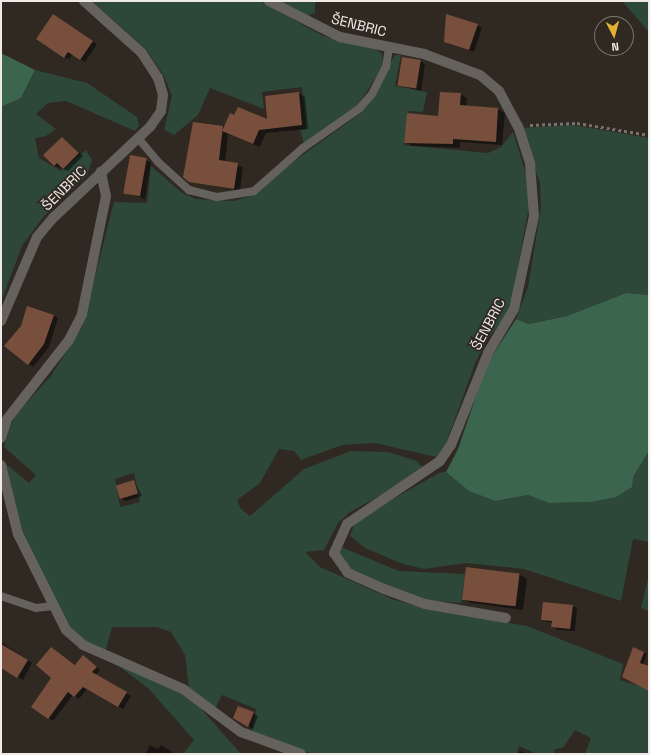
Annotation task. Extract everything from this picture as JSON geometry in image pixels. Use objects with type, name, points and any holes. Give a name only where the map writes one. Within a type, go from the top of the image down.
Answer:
[{"type":"street","name":"ŠENBRIC","points":[[1,321],[37,237],[101,172],[138,138],[161,111],[163,95],[158,78],[142,53],[84,1]]},
{"type":"street","name":"ŠENBRIC","points":[[269,1],[321,30],[424,54],[480,75],[499,91],[518,126],[530,164],[534,210],[524,273],[514,310],[488,353],[451,445],[440,461],[347,524],[334,553],[338,563],[348,573],[384,589],[425,604],[506,618]]},
{"type":"street","points":[[1,438],[7,419],[62,350],[82,314],[106,196],[101,172]]},
{"type":"street","points":[[1,465],[18,534],[66,630],[83,645],[183,689],[241,732],[302,754]]},
{"type":"lane","points":[[138,138],[158,162],[189,190],[217,198],[254,190],[303,148],[359,109],[372,94],[386,67],[389,47]]},
{"type":"lane","points":[[1,596],[36,608],[53,606]]},
{"type":"path","points":[[518,126],[577,123],[649,135]]},
{"type":"green space","points":[[92,1],[260,1],[323,36],[374,48],[382,54],[383,66],[356,108],[304,144],[300,130],[306,129],[302,87],[262,92],[264,109],[210,88],[198,115],[174,135],[164,130],[172,96],[164,76],[146,49]]},
{"type":"green space","points":[[277,1],[315,1],[315,13],[304,17]]},
{"type":"green space","points":[[622,1],[649,1],[649,32]]},
{"type":"green space","points":[[1,53],[35,70],[21,98],[1,107]]},
{"type":"green space","points":[[395,55],[401,55],[395,86],[427,92],[423,112],[408,111],[404,145],[488,153],[501,147],[513,132],[528,180],[530,201],[512,299],[503,321],[488,338],[476,361],[444,449],[436,457],[375,443],[342,445],[301,460],[294,451],[279,449],[260,483],[237,500],[241,509],[250,516],[304,469],[351,451],[388,452],[417,461],[422,467],[422,473],[350,512],[338,523],[324,550],[305,552],[320,567],[392,599],[428,609],[527,626],[623,664],[620,680],[649,689],[649,754],[585,754],[591,738],[575,730],[563,748],[555,749],[553,754],[537,754],[519,746],[517,754],[314,754],[294,748],[252,732],[256,709],[222,695],[215,709],[189,689],[185,655],[171,632],[156,627],[112,627],[105,653],[93,647],[69,627],[19,527],[6,464],[29,483],[36,475],[4,447],[9,429],[16,414],[51,376],[82,327],[114,202],[147,203],[151,166],[182,193],[196,199],[234,201],[256,194],[286,167],[361,113]],"holes":[[[134,473],[140,502],[120,507],[115,479]]]},
{"type":"green space","points":[[35,70],[87,83],[137,117],[139,126],[135,131],[66,101],[48,103],[36,114],[56,129],[46,136],[35,138],[39,158],[61,171],[86,150],[92,160],[87,175],[43,217],[22,246],[1,302],[1,107],[21,98]]},
{"type":"green space","points":[[572,125],[649,138],[649,295],[626,293],[567,316],[527,324],[516,319],[528,287],[541,208],[540,183],[521,128]]},
{"type":"green space","points":[[626,293],[649,295],[649,451],[633,477],[632,487],[616,497],[591,502],[549,503],[528,495],[495,501],[469,491],[446,472],[458,449],[487,364],[516,319],[528,324],[567,316]]},
{"type":"green space","points":[[649,451],[649,542],[633,539],[621,601],[524,569],[466,563],[424,569],[403,564],[365,548],[350,536],[356,520],[439,473],[446,472],[469,491],[495,501],[528,495],[549,503],[591,502],[633,477]]},
{"type":"green space","points":[[341,547],[399,571],[465,574],[461,603],[424,600],[347,569],[339,553]]},
{"type":"green space","points":[[649,574],[649,611],[641,608]]},
{"type":"green space","points":[[116,664],[176,690],[196,703],[241,754],[183,754],[194,740],[149,689]]},
{"type":"building","points":[[53,14],[93,41],[80,60],[68,52],[64,58],[36,39]]},
{"type":"building","points":[[446,14],[478,24],[469,50],[444,42]]},
{"type":"building","points":[[402,57],[421,60],[416,89],[397,86]]},
{"type":"building","points":[[299,92],[302,125],[259,130],[253,144],[222,131],[230,113],[234,115],[238,107],[267,119],[265,96]]},
{"type":"building","points":[[440,92],[461,93],[460,105],[498,108],[496,142],[453,139],[453,144],[404,143],[407,113],[438,116]]},
{"type":"building","points":[[193,122],[223,126],[219,160],[238,163],[234,189],[189,182],[183,177]]},
{"type":"building","points":[[62,137],[79,153],[63,169],[57,163],[54,166],[43,155]]},
{"type":"building","points":[[130,155],[147,158],[140,196],[123,193]]},
{"type":"building","points":[[27,306],[54,315],[44,344],[28,365],[4,346],[21,326]]},
{"type":"building","points":[[134,480],[138,493],[120,499],[116,486]]},
{"type":"building","points":[[466,567],[520,574],[516,606],[462,600]]},
{"type":"building","points":[[543,602],[573,605],[570,629],[551,627],[552,621],[541,620]]},
{"type":"building","points":[[1,644],[28,660],[17,678],[1,668]]},
{"type":"building","points":[[51,647],[75,665],[83,655],[97,667],[92,672],[127,692],[118,707],[83,687],[74,697],[68,692],[48,719],[31,707],[51,678],[36,665]]},
{"type":"building","points":[[633,647],[644,652],[640,663],[649,666],[649,691],[622,677]]},
{"type":"building","points":[[238,706],[254,712],[248,727],[233,718]]}]
